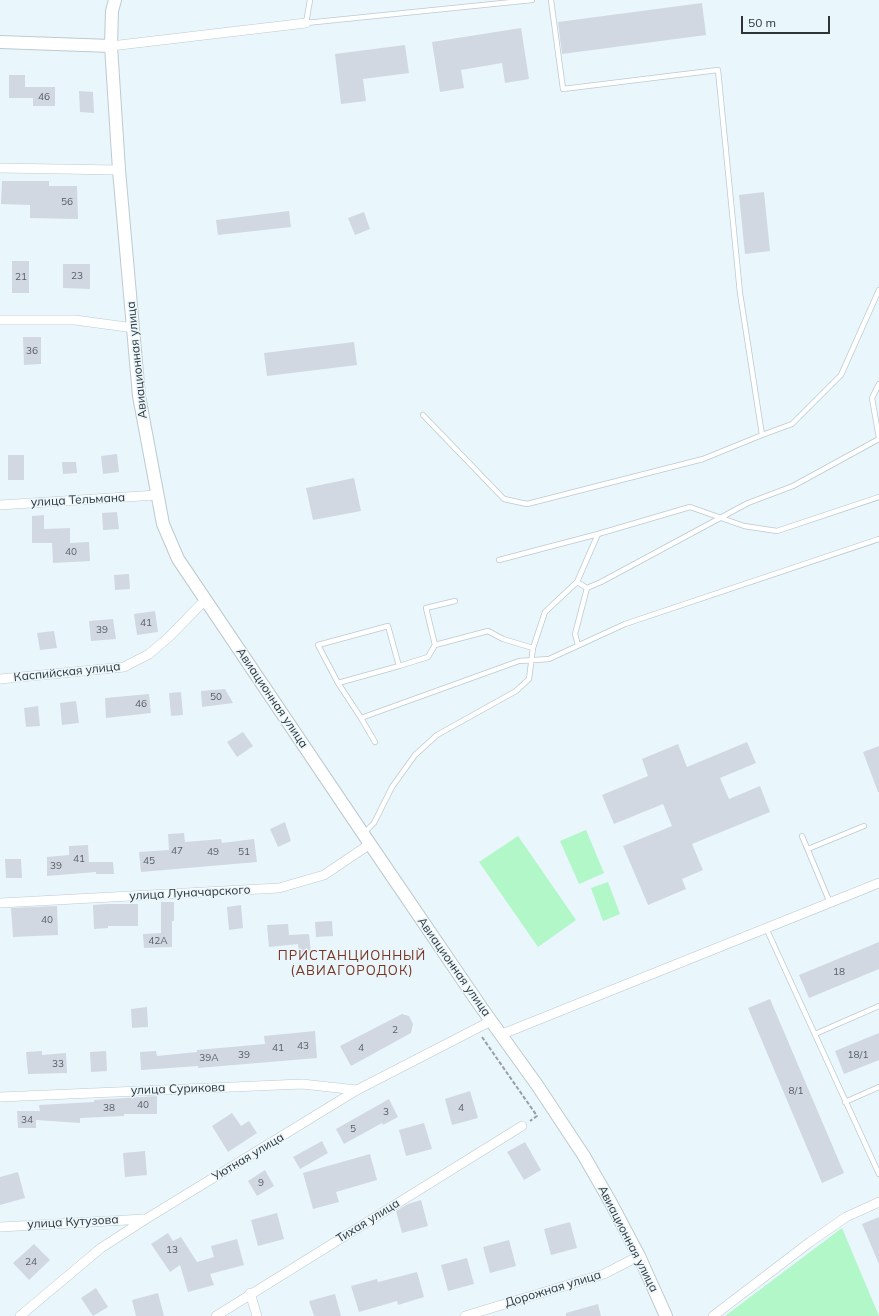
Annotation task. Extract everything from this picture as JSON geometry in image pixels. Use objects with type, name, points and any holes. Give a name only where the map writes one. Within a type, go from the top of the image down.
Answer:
[{"type":"street","name":"Авиационная улица","points":[[115,0],[112,11],[111,46],[118,170],[134,328],[139,396],[163,524],[178,559],[362,834],[500,1035],[537,1085],[584,1156],[639,1256],[666,1316]]},
{"type":"street","points":[[0,42],[111,46],[306,23]]},
{"type":"street","points":[[0,168],[118,170]]},
{"type":"street","points":[[0,320],[75,320],[134,328]]},
{"type":"street","name":"улица Тельмана","points":[[0,505],[157,495]]},
{"type":"street","name":"Каспийская улица","points":[[0,679],[124,667],[149,654],[169,637],[206,599]]},
{"type":"street","name":"улица Луначарского","points":[[0,903],[279,888],[324,874],[370,844]]},
{"type":"street","points":[[500,1035],[879,883]]},
{"type":"street","name":"Уютная улица","points":[[20,1316],[101,1248],[146,1219],[357,1090],[491,1021]]},
{"type":"street","name":"улица Сурикова","points":[[0,1097],[302,1084],[357,1090]]},
{"type":"street","name":"Тихая улица","points":[[216,1316],[250,1293],[522,1126]]},
{"type":"street","points":[[713,1316],[846,1217],[879,1202]]},
{"type":"street","name":"улица Кутузова","points":[[0,1227],[146,1219]]},
{"type":"street","name":"Дорожная улица","points":[[465,1316],[604,1274],[639,1256]]},
{"type":"street","points":[[250,1293],[257,1316]]},
{"type":"lane","points":[[310,0],[306,23],[532,0]]},
{"type":"lane","points":[[551,0],[563,89],[718,70],[740,293],[762,435]]},
{"type":"lane","points":[[422,415],[504,499],[527,504],[703,459],[792,424],[842,374],[879,290]]},
{"type":"lane","points":[[578,646],[575,634],[588,588],[669,547],[748,503],[793,486],[879,439],[872,398],[879,384]]},
{"type":"lane","points":[[499,560],[598,534],[690,507],[744,526],[777,531],[879,498]]},
{"type":"lane","points":[[362,834],[374,823],[392,787],[415,755],[436,735],[516,690],[529,679],[533,648],[545,612],[577,582],[598,534]]},
{"type":"lane","points":[[362,718],[519,661],[549,659],[625,624],[879,539]]},
{"type":"lane","points":[[577,582],[588,588]]},
{"type":"lane","points":[[338,683],[428,657],[435,645],[426,608],[455,601]]},
{"type":"lane","points":[[375,742],[362,718],[338,683],[318,645],[388,626],[399,666]]},
{"type":"lane","points":[[435,645],[488,631],[503,638],[533,648]]},
{"type":"lane","points":[[808,849],[864,826]]},
{"type":"lane","points":[[802,836],[830,903]]},
{"type":"lane","points":[[766,928],[815,1034],[844,1102],[879,1174]]},
{"type":"lane","points":[[815,1034],[879,1006]]},
{"type":"lane","points":[[844,1102],[879,1087]]},
{"type":"path","points":[[476,1028],[537,1116],[522,1126]]},
{"type":"green space","points":[[586,830],[604,873],[579,884],[560,841]]},
{"type":"green space","points":[[518,836],[576,920],[538,947],[479,862]]},
{"type":"green space","points":[[608,882],[620,914],[603,921],[591,888]]},
{"type":"green space","points":[[842,1228],[879,1316],[725,1316]]},
{"type":"building","points":[[702,3],[706,35],[562,54],[558,22]]},
{"type":"building","points":[[521,28],[529,79],[505,83],[502,63],[461,70],[464,88],[440,92],[432,42]]},
{"type":"building","points":[[405,45],[409,73],[363,79],[366,101],[341,104],[335,54]]},
{"type":"building","points":[[9,75],[25,75],[25,87],[55,87],[55,106],[33,106],[33,98],[9,98]]},
{"type":"building","points":[[79,91],[93,92],[94,113],[80,112]]},
{"type":"building","points":[[2,181],[49,181],[49,186],[77,186],[78,219],[30,218],[30,205],[1,204]]},
{"type":"building","points":[[764,192],[770,251],[745,254],[739,195]]},
{"type":"building","points":[[289,211],[291,227],[218,235],[216,220]]},
{"type":"building","points":[[364,212],[370,229],[355,235],[348,218]]},
{"type":"building","points":[[12,261],[29,261],[29,293],[12,293]]},
{"type":"building","points":[[63,264],[90,264],[90,289],[63,288]]},
{"type":"building","points":[[23,337],[41,337],[41,364],[24,365]]},
{"type":"building","points":[[354,342],[357,365],[267,376],[264,353]]},
{"type":"building","points":[[117,454],[119,472],[103,474],[101,456]]},
{"type":"building","points":[[8,455],[24,455],[24,480],[8,480]]},
{"type":"building","points":[[62,462],[76,462],[77,473],[63,474]]},
{"type":"building","points":[[354,478],[361,511],[313,520],[306,488]]},
{"type":"building","points":[[117,512],[119,529],[103,530],[102,513]]},
{"type":"building","points":[[44,515],[44,529],[70,528],[70,543],[89,542],[90,561],[53,563],[52,543],[32,543],[32,516]]},
{"type":"building","points":[[129,574],[130,589],[115,590],[114,575]]},
{"type":"building","points":[[155,611],[158,632],[137,635],[134,614]]},
{"type":"building","points":[[113,619],[116,639],[91,641],[89,621]]},
{"type":"building","points":[[54,631],[57,648],[40,650],[37,633]]},
{"type":"building","points":[[225,689],[233,703],[202,707],[201,691]]},
{"type":"building","points":[[181,692],[183,715],[171,716],[169,693]]},
{"type":"building","points":[[149,694],[151,713],[106,718],[105,698]]},
{"type":"building","points":[[76,701],[79,723],[62,725],[60,703]]},
{"type":"building","points":[[38,706],[40,726],[26,727],[24,708]]},
{"type":"building","points":[[243,732],[253,746],[237,757],[227,742]]},
{"type":"building","points":[[747,742],[756,763],[720,778],[729,799],[760,786],[770,812],[692,844],[703,870],[682,879],[686,889],[648,905],[623,846],[672,826],[663,804],[614,824],[602,795],[648,776],[642,759],[678,744],[687,767]]},
{"type":"building","points":[[879,746],[879,792],[878,792],[863,752]]},
{"type":"building","points":[[285,822],[291,841],[278,847],[270,829]]},
{"type":"building","points":[[184,833],[185,842],[221,839],[222,843],[254,839],[257,862],[141,872],[139,852],[169,850],[168,834]]},
{"type":"building","points":[[88,845],[89,862],[113,862],[114,874],[96,874],[96,872],[47,876],[47,857],[69,855],[69,846]]},
{"type":"building","points":[[5,859],[21,859],[22,878],[6,878]]},
{"type":"building","points":[[161,902],[174,902],[172,947],[144,948],[143,934],[161,933]]},
{"type":"building","points":[[138,904],[138,926],[108,926],[108,928],[94,929],[93,905]]},
{"type":"building","points":[[241,905],[243,928],[229,930],[227,907]]},
{"type":"building","points":[[57,906],[58,935],[13,937],[11,908]]},
{"type":"building","points":[[332,921],[333,936],[316,937],[315,922]]},
{"type":"building","points":[[288,924],[289,935],[309,934],[311,953],[299,954],[298,944],[269,947],[267,925]]},
{"type":"building","points":[[879,942],[879,969],[809,998],[799,975]]},
{"type":"building","points":[[770,999],[844,1173],[822,1183],[748,1008]]},
{"type":"building","points":[[147,1007],[148,1027],[132,1028],[131,1009]]},
{"type":"building","points":[[402,1014],[409,1016],[413,1024],[411,1033],[351,1066],[340,1046]]},
{"type":"building","points":[[315,1031],[317,1058],[198,1068],[198,1066],[141,1070],[140,1052],[156,1051],[157,1056],[197,1052],[197,1050],[265,1044],[264,1036]]},
{"type":"building","points":[[879,1033],[879,1060],[844,1074],[835,1051]]},
{"type":"building","points":[[42,1051],[42,1055],[66,1053],[67,1073],[28,1074],[26,1052]]},
{"type":"building","points":[[106,1051],[107,1071],[91,1072],[90,1052]]},
{"type":"building","points":[[470,1091],[478,1118],[452,1125],[445,1099]]},
{"type":"building","points":[[157,1096],[157,1114],[124,1114],[124,1116],[80,1118],[80,1123],[36,1120],[36,1128],[18,1128],[17,1111],[40,1111],[39,1105]]},
{"type":"building","points":[[389,1099],[398,1117],[383,1125],[382,1123],[344,1144],[336,1129]]},
{"type":"building","points":[[232,1113],[241,1126],[249,1121],[257,1133],[228,1152],[212,1126]]},
{"type":"building","points":[[424,1123],[432,1149],[406,1156],[399,1130]]},
{"type":"building","points":[[322,1141],[328,1153],[300,1169],[293,1157]]},
{"type":"building","points":[[525,1142],[541,1170],[524,1180],[507,1152]]},
{"type":"building","points":[[145,1151],[147,1175],[125,1177],[123,1153]]},
{"type":"building","points":[[370,1154],[377,1180],[336,1192],[339,1202],[313,1209],[303,1173]]},
{"type":"building","points":[[265,1170],[274,1186],[257,1196],[248,1181]]},
{"type":"building","points":[[18,1172],[25,1198],[0,1205],[0,1177]]},
{"type":"building","points":[[421,1200],[428,1226],[402,1233],[396,1211],[408,1204]]},
{"type":"building","points":[[277,1213],[284,1239],[258,1246],[251,1220]]},
{"type":"building","points":[[879,1217],[879,1264],[862,1224]]},
{"type":"building","points":[[570,1222],[577,1248],[551,1255],[544,1229]]},
{"type":"building","points":[[168,1233],[173,1241],[181,1237],[197,1262],[214,1257],[211,1246],[237,1239],[244,1265],[210,1274],[214,1285],[188,1292],[180,1265],[170,1272],[151,1244]]},
{"type":"building","points":[[509,1240],[516,1266],[490,1273],[483,1247]]},
{"type":"building","points":[[34,1244],[50,1260],[29,1280],[13,1263]]},
{"type":"building","points":[[467,1258],[474,1284],[448,1291],[441,1265]]},
{"type":"building","points":[[417,1272],[424,1297],[398,1305],[397,1301],[359,1312],[351,1286],[377,1279],[378,1282]]},
{"type":"building","points":[[96,1288],[108,1307],[93,1316],[81,1298]]},
{"type":"building","points":[[158,1293],[164,1316],[136,1316],[132,1300]]},
{"type":"building","points":[[335,1294],[341,1316],[314,1316],[309,1301]]},
{"type":"building","points":[[598,1304],[601,1316],[566,1316],[566,1313]]},
{"type":"district","name":"ПРИСТАНЦИОННЫЙ (АВИАГОРОДОК)","points":[[352,964]]}]
